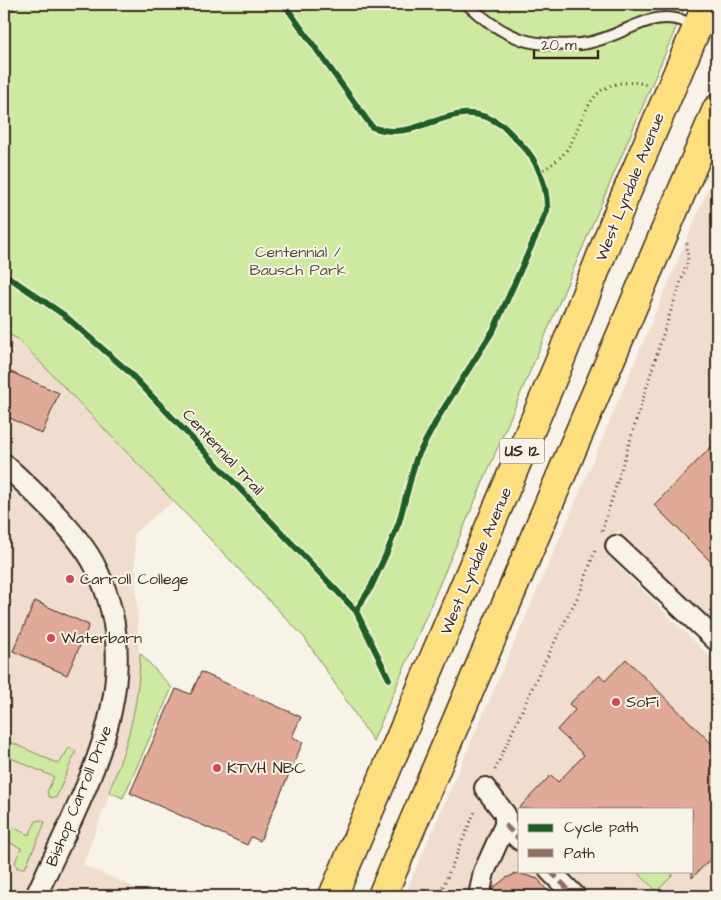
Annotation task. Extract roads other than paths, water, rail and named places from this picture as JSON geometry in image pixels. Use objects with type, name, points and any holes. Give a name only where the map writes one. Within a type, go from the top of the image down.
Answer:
[{"type":"highway","name":"West Lyndale Avenue","points":[[333,896],[556,372],[624,199],[702,15]]},
{"type":"highway","name":"US 12","points":[[382,896],[717,109]]},
{"type":"street","name":"Bishop Carroll Drive","points":[[4,464],[67,528],[94,564],[111,604],[117,633],[116,686],[110,725],[74,815],[36,896]]},
{"type":"street","points":[[605,540],[717,642]]},
{"type":"street","points":[[479,896],[484,872],[505,825],[505,814],[485,788]]},
{"type":"street","points":[[505,825],[518,838]]},
{"type":"street","points":[[551,872],[575,896]]},
{"type":"lane","points":[[467,4],[483,19],[522,40],[558,44],[587,43],[658,17],[681,18],[702,15]]},
{"type":"place","name":"Carroll College","points":[[70,579]]},
{"type":"place","name":"Waterbarn","points":[[51,638]]},
{"type":"place","name":"SoFi","points":[[616,702]]},
{"type":"place","name":"KTVH NBC","points":[[217,768]]},
{"type":"park label","name":"Centennial / Bausch Park","points":[[298,261]]}]
